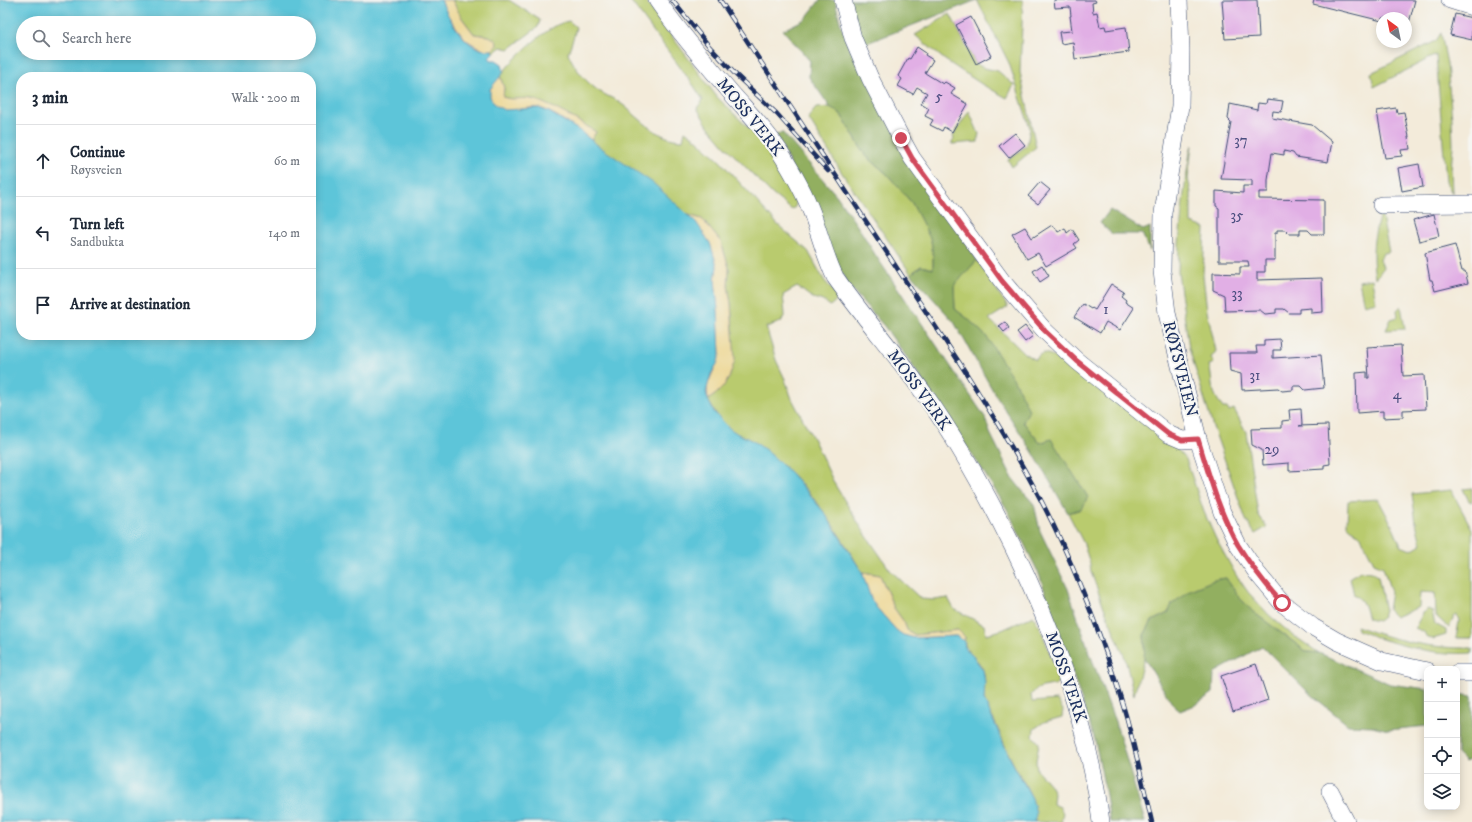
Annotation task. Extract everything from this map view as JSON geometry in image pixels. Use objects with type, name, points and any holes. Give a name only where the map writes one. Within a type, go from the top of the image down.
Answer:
[{"type":"street","name":"MOSS VERK","points":[[657,0],[685,39],[752,117],[778,150],[806,199],[834,277],[924,394],[952,436],[993,506],[1025,572],[1053,638],[1069,682],[1084,731],[1093,771],[1101,822]]},
{"type":"street","points":[[843,0],[854,38],[870,78],[912,158],[1002,281],[1045,331],[1077,361],[1168,434],[1182,440],[1198,439]]},
{"type":"street","name":"RØYSVEIEN","points":[[1179,0],[1181,50],[1180,106],[1163,213],[1162,271],[1166,313],[1198,439],[1222,512],[1235,540],[1257,573],[1282,603],[1314,627],[1337,641],[1382,661],[1424,670]]},
{"type":"street","points":[[1450,0],[1472,7]]},
{"type":"street","points":[[1381,205],[1472,204]]},
{"type":"street","points":[[1460,673],[1472,673]]},
{"type":"street","points":[[1330,791],[1344,820]]},
{"type":"green space","points":[[452,0],[509,0],[540,20],[538,27],[509,49],[501,47],[493,53],[492,50],[497,45],[489,36],[474,34],[462,18]]},
{"type":"green space","points":[[630,0],[645,0],[717,97],[764,143],[782,168],[793,189],[796,203],[792,210],[772,194],[725,146],[708,126],[697,108],[703,100]]},
{"type":"green space","points":[[820,0],[835,0],[840,22],[850,49],[977,260],[954,286],[955,309],[986,336],[1013,378],[1029,410],[1023,422],[1040,443],[1051,439],[1088,497],[1081,509],[1068,513],[1034,454],[996,396],[954,322],[911,274],[921,266],[933,269],[931,240],[912,203],[887,174],[865,155],[840,113],[830,107],[809,77],[810,61],[783,30],[805,19]]},
{"type":"green space","points":[[848,0],[977,0],[862,45]]},
{"type":"green space","points":[[977,0],[1023,0],[1020,72],[1036,147],[1012,167],[1008,160],[1027,145],[1030,128],[1009,63]]},
{"type":"green space","points":[[950,14],[976,64],[984,68],[998,71],[1014,85],[1007,98],[983,85],[945,60],[915,35]]},
{"type":"green space","points":[[569,21],[576,27],[568,53],[574,65],[586,81],[602,93],[621,103],[658,133],[666,137],[683,140],[685,131],[696,139],[720,161],[778,225],[808,251],[824,280],[839,298],[830,306],[811,297],[797,287],[783,295],[785,314],[781,322],[766,327],[776,360],[792,399],[814,440],[835,485],[864,532],[890,570],[921,599],[934,600],[948,598],[954,609],[984,625],[986,634],[1002,630],[1033,616],[1040,627],[1060,680],[1055,685],[1045,686],[1033,692],[1031,695],[1032,702],[1057,700],[1063,710],[1062,717],[1044,722],[1034,729],[1033,736],[1039,743],[1036,761],[1037,770],[1050,785],[1054,793],[1053,804],[1060,807],[1063,813],[1061,820],[1063,822],[1035,822],[1032,798],[1011,759],[986,705],[984,697],[985,678],[983,670],[978,661],[968,651],[965,643],[965,637],[958,630],[915,635],[907,630],[904,622],[894,608],[880,575],[862,572],[829,519],[800,482],[763,448],[750,439],[737,434],[728,427],[720,419],[708,400],[716,394],[729,378],[733,329],[728,286],[729,268],[721,242],[702,219],[688,215],[591,140],[596,132],[546,104],[531,99],[510,99],[503,97],[504,88],[500,76],[506,69],[541,35],[551,28]]},
{"type":"green space","points":[[1441,33],[1447,64],[1452,119],[1452,193],[1446,182],[1436,55],[1374,87],[1371,73],[1436,41]]},
{"type":"green space","points":[[830,107],[840,113],[865,155],[887,174],[912,203],[931,240],[933,269],[921,266],[911,274],[842,173],[808,118],[816,108]]},
{"type":"green space","points":[[969,111],[979,134],[978,142],[952,144],[954,139],[953,136]]},
{"type":"green space","points":[[782,132],[837,196],[985,417],[990,433],[1013,479],[1034,504],[1040,531],[1068,589],[1117,727],[1145,822],[1110,822],[1095,740],[1039,574],[1007,509],[981,468],[908,359],[884,326],[847,284],[776,135]]},
{"type":"green space","points":[[1192,145],[1188,179],[1191,193],[1191,223],[1205,228],[1203,275],[1207,311],[1216,351],[1211,358],[1214,363],[1209,365],[1212,384],[1215,394],[1223,408],[1227,408],[1229,411],[1234,409],[1246,432],[1258,514],[1267,527],[1255,534],[1246,520],[1212,424],[1189,348],[1178,272],[1183,200]]},
{"type":"green space","points":[[1110,210],[1143,230],[1150,227],[1150,251],[1142,234],[1112,234],[1100,223]]},
{"type":"green space","points":[[1381,212],[1389,252],[1383,253],[1380,260],[1383,267],[1375,278],[1373,261],[1374,244],[1376,228]]},
{"type":"green space","points":[[977,260],[1008,307],[989,319],[1025,354],[1036,360],[1039,355],[1044,353],[1051,355],[1083,374],[1152,427],[1177,449],[1186,459],[1204,512],[1216,539],[1236,575],[1248,592],[1269,615],[1290,633],[1319,653],[1307,652],[1253,612],[1238,596],[1226,578],[1215,580],[1190,590],[1173,604],[1168,613],[1152,621],[1144,635],[1144,658],[1134,695],[1125,658],[1091,572],[1084,544],[1068,513],[1081,509],[1051,439],[1040,443],[1023,422],[986,336],[955,309],[954,286]]},
{"type":"green space","points":[[1372,279],[1376,302],[1364,305],[1359,281]]},
{"type":"green space","points":[[1401,306],[1405,329],[1386,330],[1391,319],[1398,317],[1397,310]]},
{"type":"green space","points":[[1472,488],[1472,502],[1469,501],[1463,489]]},
{"type":"green space","points":[[1451,490],[1472,529],[1472,638],[1456,638],[1459,621],[1457,615],[1454,617],[1449,628],[1436,616],[1435,593],[1420,592],[1419,607],[1395,617],[1388,610],[1391,592],[1383,567],[1374,563],[1361,537],[1347,525],[1348,501],[1378,499],[1401,546],[1411,550],[1421,544],[1416,523],[1412,494]]},
{"type":"green space","points":[[1361,571],[1372,572],[1378,576],[1385,611],[1383,617],[1378,621],[1368,619],[1362,602],[1354,595],[1350,577]]},
{"type":"green space","points":[[1226,578],[1238,596],[1253,612],[1307,652],[1319,653],[1390,684],[1424,689],[1424,726],[1388,730],[1372,726],[1348,725],[1306,690],[1262,646],[1214,673],[1213,693],[1195,705],[1180,711],[1173,705],[1144,658],[1144,635],[1152,621],[1168,613],[1172,604],[1190,590],[1214,580]]},
{"type":"green space","points":[[1428,609],[1432,611],[1435,624],[1446,630],[1446,635],[1433,639],[1427,638],[1424,632],[1415,628],[1422,613]]},
{"type":"green space","points":[[1356,626],[1413,643],[1442,647],[1472,648],[1472,653],[1443,653],[1413,648],[1357,630]]},
{"type":"green space","points":[[1460,694],[1472,696],[1472,759],[1465,762],[1460,757]]},
{"type":"sand","points":[[441,0],[452,0],[462,18],[474,34],[489,36],[496,40],[497,45],[492,50],[485,51],[466,40],[448,16]]},
{"type":"sand","points":[[500,76],[504,88],[503,97],[510,99],[531,99],[555,108],[596,132],[591,140],[566,122],[545,110],[533,108],[506,111],[495,106],[489,93],[491,87]]},
{"type":"sand","points":[[688,215],[702,219],[721,242],[729,268],[728,286],[731,304],[735,360],[729,378],[723,387],[708,400],[707,386],[720,355],[715,280],[717,266],[710,243]]},
{"type":"sand","points":[[862,572],[880,575],[894,608],[904,622],[907,630],[915,635],[958,630],[965,637],[964,641],[956,636],[914,638],[903,635],[896,630],[876,607],[871,599]]},
{"type":"water","points":[[0,0],[441,0],[460,34],[475,47],[483,50],[492,50],[493,53],[489,57],[491,60],[496,60],[502,64],[503,73],[490,89],[490,97],[495,105],[504,110],[539,108],[549,112],[580,131],[597,145],[653,183],[696,222],[710,243],[717,266],[715,280],[720,355],[711,374],[706,392],[714,412],[729,428],[753,441],[767,451],[791,473],[824,512],[862,572],[871,599],[896,630],[903,635],[914,638],[956,636],[964,641],[965,649],[973,656],[983,670],[985,682],[984,700],[1011,760],[1032,798],[1036,813],[1035,822],[0,822]]},
{"type":"building","points":[[1054,0],[1095,0],[1096,2],[1092,3],[1093,13],[1097,12],[1100,27],[1105,26],[1106,30],[1126,27],[1129,52],[1075,59],[1073,42],[1061,44],[1059,32],[1072,31],[1070,7],[1055,8]]},
{"type":"building","points":[[1222,0],[1257,0],[1259,37],[1225,39]]},
{"type":"building","points":[[1314,0],[1415,0],[1412,12],[1376,12],[1376,20],[1313,4]]},
{"type":"building","points":[[1455,14],[1472,18],[1472,40],[1450,35]]},
{"type":"building","points":[[971,17],[991,56],[976,64],[956,25]]},
{"type":"building","points":[[917,47],[933,60],[925,73],[943,84],[945,82],[955,88],[951,94],[968,104],[952,132],[944,127],[942,131],[930,125],[933,120],[925,116],[929,108],[921,103],[927,93],[917,87],[913,94],[898,86],[902,79],[898,76],[908,58],[910,59]]},
{"type":"building","points":[[1267,99],[1283,101],[1281,112],[1273,111],[1272,118],[1312,125],[1332,142],[1328,162],[1296,157],[1293,153],[1284,151],[1284,155],[1272,153],[1268,180],[1268,192],[1259,192],[1259,199],[1324,200],[1324,234],[1312,234],[1308,230],[1300,230],[1300,234],[1289,234],[1285,230],[1277,230],[1277,233],[1275,233],[1275,260],[1265,260],[1265,272],[1257,272],[1257,280],[1322,278],[1323,312],[1311,313],[1311,308],[1299,309],[1299,313],[1289,313],[1284,309],[1276,309],[1276,313],[1265,314],[1260,310],[1225,311],[1224,295],[1213,290],[1213,273],[1240,274],[1240,267],[1249,267],[1248,261],[1219,261],[1219,208],[1216,206],[1216,191],[1243,193],[1243,186],[1252,186],[1252,180],[1221,179],[1231,122],[1228,119],[1230,104],[1257,110],[1258,103],[1266,104]]},
{"type":"building","points":[[1396,108],[1397,113],[1404,112],[1410,149],[1401,150],[1402,156],[1385,158],[1377,111]]},
{"type":"building","points":[[1015,133],[1025,145],[1009,158],[999,146]]},
{"type":"building","points":[[1419,164],[1423,187],[1402,191],[1398,168]]},
{"type":"building","points":[[1040,182],[1050,190],[1038,204],[1028,196]]},
{"type":"building","points":[[1434,214],[1439,236],[1419,241],[1413,220]]},
{"type":"building","points":[[1052,225],[1058,232],[1065,228],[1067,233],[1072,229],[1079,240],[1074,244],[1077,248],[1046,266],[1038,253],[1027,259],[1012,234],[1025,227],[1032,238]]},
{"type":"building","points":[[1455,245],[1462,271],[1465,271],[1468,283],[1435,291],[1432,280],[1430,280],[1425,253]]},
{"type":"building","points":[[1042,265],[1049,276],[1040,282],[1033,271]]},
{"type":"building","points":[[1111,284],[1124,292],[1121,296],[1126,300],[1125,302],[1134,308],[1120,330],[1106,322],[1100,333],[1074,317],[1083,304],[1095,310]]},
{"type":"building","points":[[1005,322],[1009,328],[1004,332],[999,326]]},
{"type":"building","points":[[1025,326],[1033,336],[1025,342],[1017,332]]},
{"type":"building","points":[[1280,339],[1281,350],[1273,350],[1273,358],[1321,355],[1324,388],[1305,390],[1301,386],[1293,386],[1293,390],[1282,391],[1278,388],[1242,390],[1241,374],[1230,371],[1229,353],[1257,353],[1256,346],[1264,346],[1264,340]]},
{"type":"building","points":[[1401,345],[1403,376],[1424,375],[1426,409],[1403,410],[1403,417],[1383,418],[1383,411],[1357,413],[1356,373],[1367,372],[1367,378],[1369,378],[1367,347]]},
{"type":"building","points":[[1301,409],[1302,425],[1299,426],[1328,425],[1330,464],[1324,465],[1324,469],[1289,471],[1289,463],[1263,465],[1262,450],[1252,445],[1251,429],[1282,428],[1282,421],[1290,420],[1289,410]]},
{"type":"building","points":[[1256,664],[1268,700],[1233,712],[1221,676]]},
{"type":"railway","points":[[672,0],[709,46],[735,74],[777,114],[828,171]]},
{"type":"railway","points":[[720,0],[961,365],[1039,496],[1071,563],[1106,652],[1127,719],[1152,822]]},
{"type":"route","points":[[901,138],[912,158],[1002,281],[1045,331],[1077,361],[1168,434],[1182,440],[1198,439],[1207,470],[1230,530],[1257,573],[1282,603]]}]
